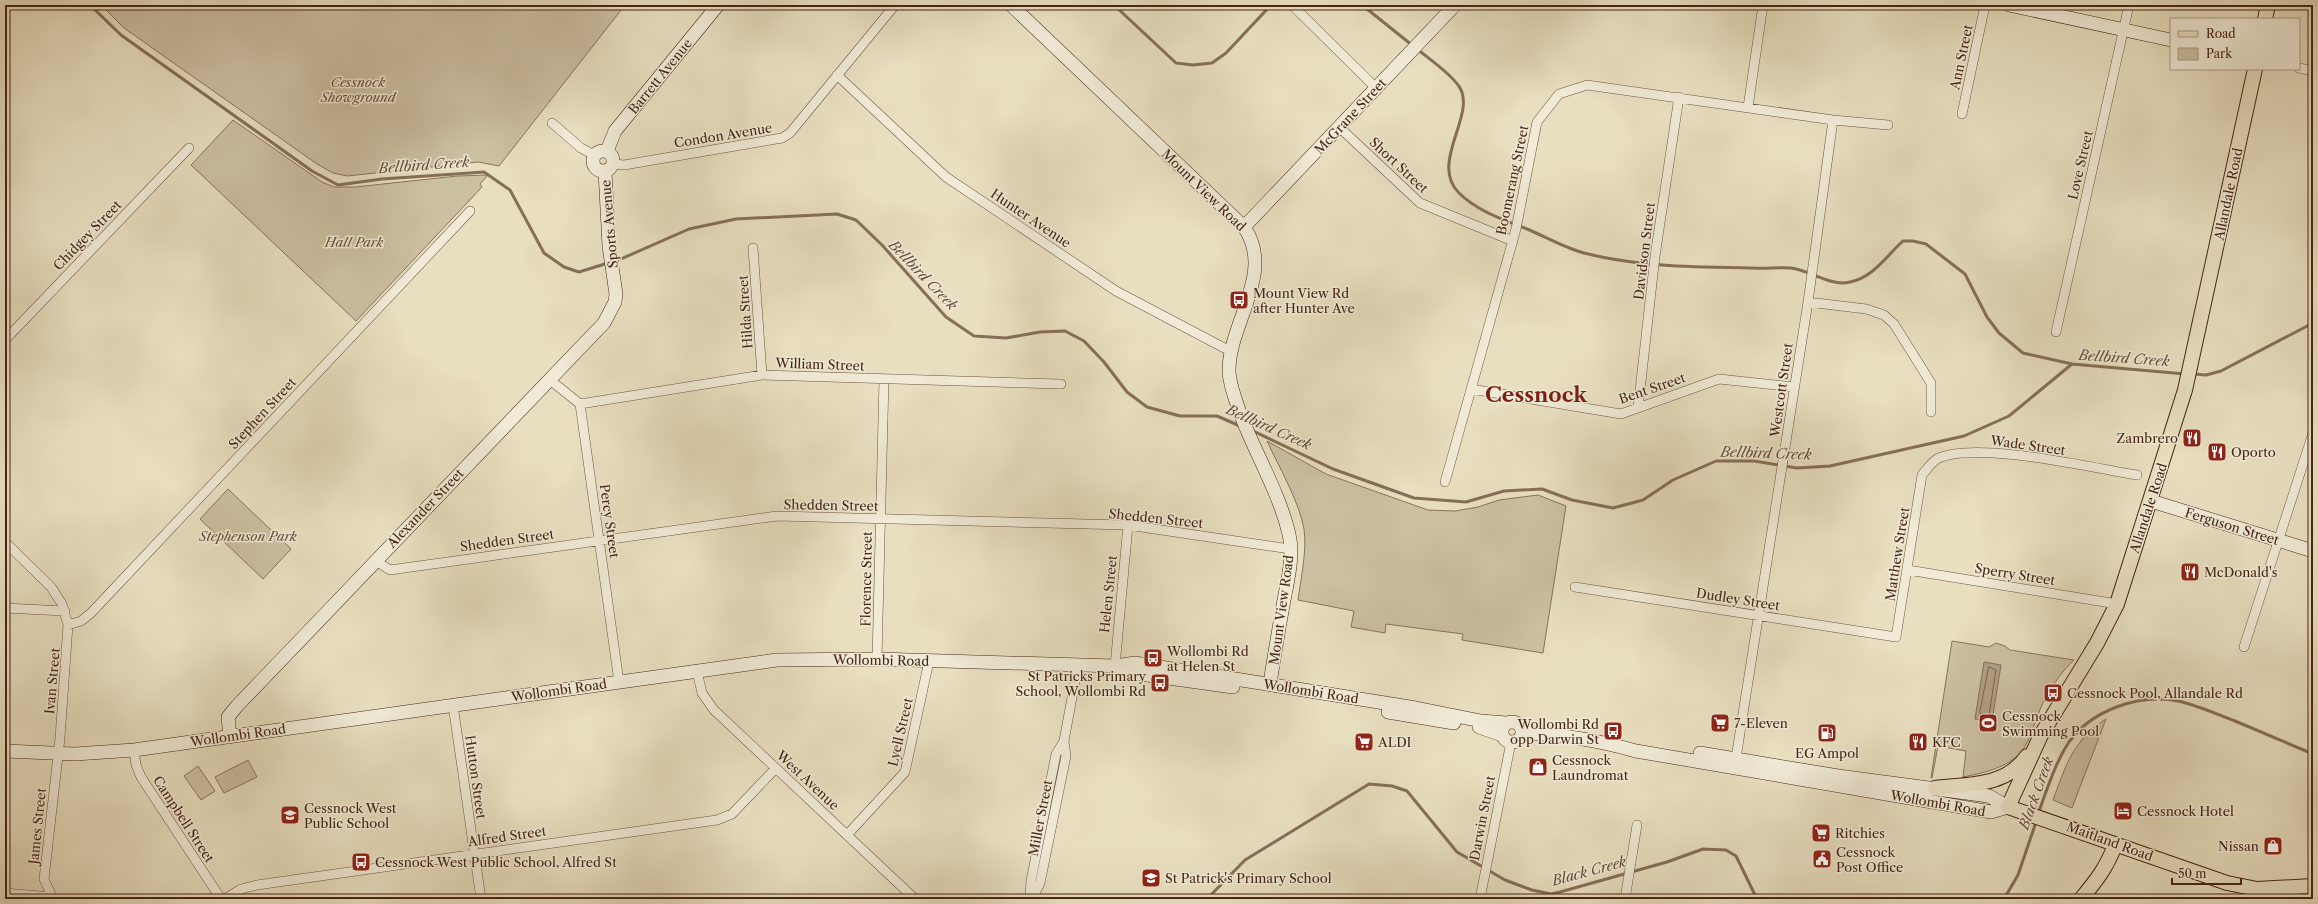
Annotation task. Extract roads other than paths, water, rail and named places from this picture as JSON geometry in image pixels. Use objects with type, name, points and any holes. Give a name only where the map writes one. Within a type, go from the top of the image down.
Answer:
[{"type":"main road","name":"Barrett Avenue","points":[[600,153],[616,131],[718,5]]},
{"type":"main road","name":"Mount View Road","points":[[1011,5],[1244,227],[1253,244],[1255,268],[1232,352],[1230,381],[1242,417],[1280,509],[1289,535],[1290,549],[1270,684]]},
{"type":"main road","name":"McGrane Street","points":[[1244,227],[1455,5]]},
{"type":"main road","points":[[2009,5],[2170,40]]},
{"type":"main road","points":[[2266,18],[2268,5]]},
{"type":"main road","name":"Allandale Road","points":[[2008,807],[2041,735],[2097,643],[2117,604],[2151,501],[2185,390],[2255,70]]},
{"type":"main road","points":[[600,153],[613,157],[609,167],[599,170],[594,165],[600,153]]},
{"type":"main road","name":"Sports Avenue","points":[[609,167],[609,246],[613,277]]},
{"type":"main road","name":"Alexander Street","points":[[230,737],[228,717],[237,706],[548,378],[604,322],[610,313],[616,298],[613,277]]},
{"type":"main road","name":"Ferguson Street","points":[[2151,501],[2313,551]]},
{"type":"main road","name":"Wollombi Road","points":[[5,751],[58,754],[134,750],[794,658],[1114,666],[1135,663],[1416,708],[1481,722],[1507,733]]},
{"type":"main road","name":"Wollombi Road","points":[[1114,666],[1133,673],[1311,699],[1507,733]]},
{"type":"main road","points":[[1230,687],[1240,684],[1262,688],[1270,684],[1277,690],[1301,695],[1311,699]]},
{"type":"main road","points":[[1512,722],[1518,724],[1522,733],[1519,738],[1507,733],[1512,722]]},
{"type":"main road","name":"Wollombi Road","points":[[1522,733],[1539,733],[1615,745],[1636,751],[1991,812],[2008,807]]},
{"type":"main road","points":[[1935,788],[1990,782],[2006,775],[2025,760],[2041,735]]},
{"type":"main road","name":"Wollombi Road","points":[[1615,745],[1637,745],[1736,758],[1838,776],[1993,796],[2008,807]]},
{"type":"main road","points":[[1711,764],[1728,762],[1736,758],[1741,764],[1756,772]]},
{"type":"main road","name":"Maitland Road","points":[[2008,807],[2046,818],[2115,845],[2227,883],[2283,894],[2313,886]]},
{"type":"main road","points":[[2081,899],[2101,876],[2109,863],[2115,845]]},
{"type":"street","name":"Condon Avenue","points":[[609,167],[782,138],[790,133],[895,5]]},
{"type":"street","points":[[1292,5],[1376,88]]},
{"type":"street","points":[[1748,107],[1763,5]]},
{"type":"street","name":"Ann Street","points":[[1962,114],[1985,5]]},
{"type":"street","name":"Love Street","points":[[2056,332],[2129,5]]},
{"type":"street","points":[[2300,68],[2313,71]]},
{"type":"street","name":"Hunter Avenue","points":[[837,75],[946,177],[1116,291],[1232,352]]},
{"type":"street","name":"Boomerang Street","points":[[1445,482],[1516,230],[1537,122],[1559,94],[1587,85],[1833,120],[1888,125]]},
{"type":"street","name":"Davidson Street","points":[[1638,408],[1655,256],[1679,97]]},
{"type":"street","name":"Westcott Street","points":[[1736,758],[1786,450],[1833,120]]},
{"type":"street","points":[[552,123],[581,148],[600,153]]},
{"type":"street","name":"Short Street","points":[[1340,127],[1420,203],[1513,241]]},
{"type":"street","name":"Chidgey Street","points":[[5,340],[188,148]]},
{"type":"street","name":"Stephen Street","points":[[68,624],[81,621],[91,613],[470,211]]},
{"type":"street","name":"Hilda Street","points":[[753,248],[762,375]]},
{"type":"street","points":[[1808,302],[1866,309],[1884,315],[1894,324],[1931,383],[1930,412]]},
{"type":"street","name":"William Street","points":[[580,404],[762,375],[1061,384]]},
{"type":"street","points":[[548,378],[580,404]]},
{"type":"street","name":"Florence Street","points":[[877,659],[884,379]]},
{"type":"street","name":"Bent Street","points":[[1471,389],[1621,414],[1719,379],[1794,387]]},
{"type":"street","name":"Percy Street","points":[[580,404],[619,682]]},
{"type":"street","points":[[2244,647],[2313,433]]},
{"type":"street","name":"Wade Street","points":[[1922,475],[1937,459],[1961,453],[1991,452],[2137,475]]},
{"type":"street","name":"Matthew Street","points":[[1896,637],[1908,570],[1922,475]]},
{"type":"street","name":"Shedden Street","points":[[376,561],[390,570],[778,516],[1128,525],[1290,549]]},
{"type":"street","name":"Helen Street","points":[[1114,666],[1128,525]]},
{"type":"street","name":"Ivan Street","points":[[5,542],[51,587],[65,611],[68,624],[58,754]]},
{"type":"street","name":"Sperry Street","points":[[1908,570],[2117,604]]},
{"type":"street","name":"Dudley Street","points":[[1575,587],[1896,637]]},
{"type":"street","points":[[5,608],[65,611]]},
{"type":"street","name":"Lyell Street","points":[[847,835],[905,772],[928,661]]},
{"type":"street","name":"Miller Street","points":[[1031,899],[1040,883],[1065,763],[1066,756],[1064,741],[1078,665]]},
{"type":"street","name":"West Avenue","points":[[697,671],[702,693],[709,704],[915,899]]},
{"type":"street","name":"Hutton Street","points":[[453,705],[481,899]]},
{"type":"street","name":"Darwin Street","points":[[1480,899],[1488,858],[1507,733]]},
{"type":"street","name":"Campbell Street","points":[[134,750],[136,765],[141,777],[221,899]]},
{"type":"street","name":"James Street","points":[[52,898],[44,879],[58,754]]},
{"type":"street","name":"Alfred Street","points":[[225,899],[241,889],[257,885],[717,820],[732,814],[776,768]]},
{"type":"street","points":[[1625,899],[1637,825]]},
{"type":"street","points":[[5,894],[52,898]]},
{"type":"water","points":[[1984,662],[2001,665],[1992,721],[1975,719]]},
{"type":"waterway","name":"Bellbird Creek","points":[[90,5],[121,35],[312,171],[338,185],[382,179],[484,172],[510,190],[544,253],[564,267],[579,272],[608,263]]},
{"type":"waterway","points":[[1114,5],[1176,63],[1193,65],[1212,63],[1226,53],[1271,5]]},
{"type":"waterway","points":[[1362,5],[1412,45]]},
{"type":"waterway","points":[[1417,49],[1446,72],[1460,88],[1463,99],[1462,112],[1450,154],[1449,168],[1451,181],[1459,193],[1482,210],[1570,248],[1605,258],[1647,264],[1710,267],[1791,268],[1798,269],[1828,280],[1843,283],[1866,276],[1903,241],[1913,241],[1926,244],[1965,274],[1987,317],[1999,333],[2023,353],[2072,364]]},
{"type":"waterway","name":"Bellbird Creek","points":[[614,262],[689,229],[736,219],[837,214],[856,220],[882,245],[946,317],[974,336],[1006,338],[1040,332],[1065,331],[1084,341],[1104,362],[1127,392],[1147,407],[1180,416],[1217,416],[1240,426]]},
{"type":"waterway","name":"Bellbird Creek","points":[[2193,374],[2206,375],[2221,371],[2313,323]]},
{"type":"waterway","name":"Bellbird Creek","points":[[1251,430],[1333,469],[1414,498],[1466,502],[1504,491],[1542,489],[1572,500],[1613,508],[1643,500],[1673,480],[1716,461],[1754,461],[1797,468],[1830,466],[1964,436],[2009,416],[2072,364],[2185,374]]},
{"type":"waterway","name":"Black Creek","points":[[2038,814],[2055,768],[2069,742],[2090,721],[2118,706],[2133,702],[2163,699],[2178,701],[2199,707],[2313,754]]},
{"type":"waterway","name":"Black Creek","points":[[1207,899],[1245,860],[1369,784],[1392,786],[1407,791],[1457,852],[1505,880],[1532,890],[1551,894],[1560,892],[1667,862],[1703,849],[1726,850],[1736,856],[1757,899]]},
{"type":"waterway","name":"Black Creek","points":[[2004,899],[2018,875],[2036,822]]},
{"type":"place","name":"Mount View Rd after Hunter Ave","points":[[1239,300]]},
{"type":"place","name":"Zambrero","points":[[2192,438]]},
{"type":"place","name":"Oporto","points":[[2217,452]]},
{"type":"place","name":"McDonald's","points":[[2190,572]]},
{"type":"place","name":"Wollombi Rd at Helen St","points":[[1153,658]]},
{"type":"place","name":"St Patricks Primary School, Wollombi Rd","points":[[1160,683]]},
{"type":"place","name":"Cessnock Pool, Allandale Rd","points":[[2053,693]]},
{"type":"place","name":"7-Eleven","points":[[1720,723]]},
{"type":"place","name":"Cessnock Swimming Pool","points":[[1988,723]]},
{"type":"place","name":"Wollombi Rd opp Darwin St","points":[[1613,731]]},
{"type":"place","name":"EG Ampol","points":[[1827,733]]},
{"type":"place","name":"ALDI","points":[[1364,742]]},
{"type":"place","name":"KFC","points":[[1918,742]]},
{"type":"place","name":"Cessnock Laundromat","points":[[1538,767]]},
{"type":"place","name":"Cessnock Hotel","points":[[2123,811]]},
{"type":"place","name":"Cessnock West Public School","points":[[290,815]]},
{"type":"place","name":"Ritchies","points":[[1821,833]]},
{"type":"place","name":"Nissan","points":[[2273,846]]},
{"type":"place","name":"Cessnock Post Office","points":[[1822,859]]},
{"type":"place","name":"Cessnock West Public School, Alfred St","points":[[361,862]]},
{"type":"place","name":"St Patrick's Primary School","points":[[1151,878]]},
{"type":"district","name":"Cessnock","points":[[1536,394]]},
{"type":"park label","name":"Cessnock Showground","points":[[358,90]]},
{"type":"park label","name":"Hall Park","points":[[354,242]]},
{"type":"park label","name":"Stephenson Park","points":[[248,536]]}]
